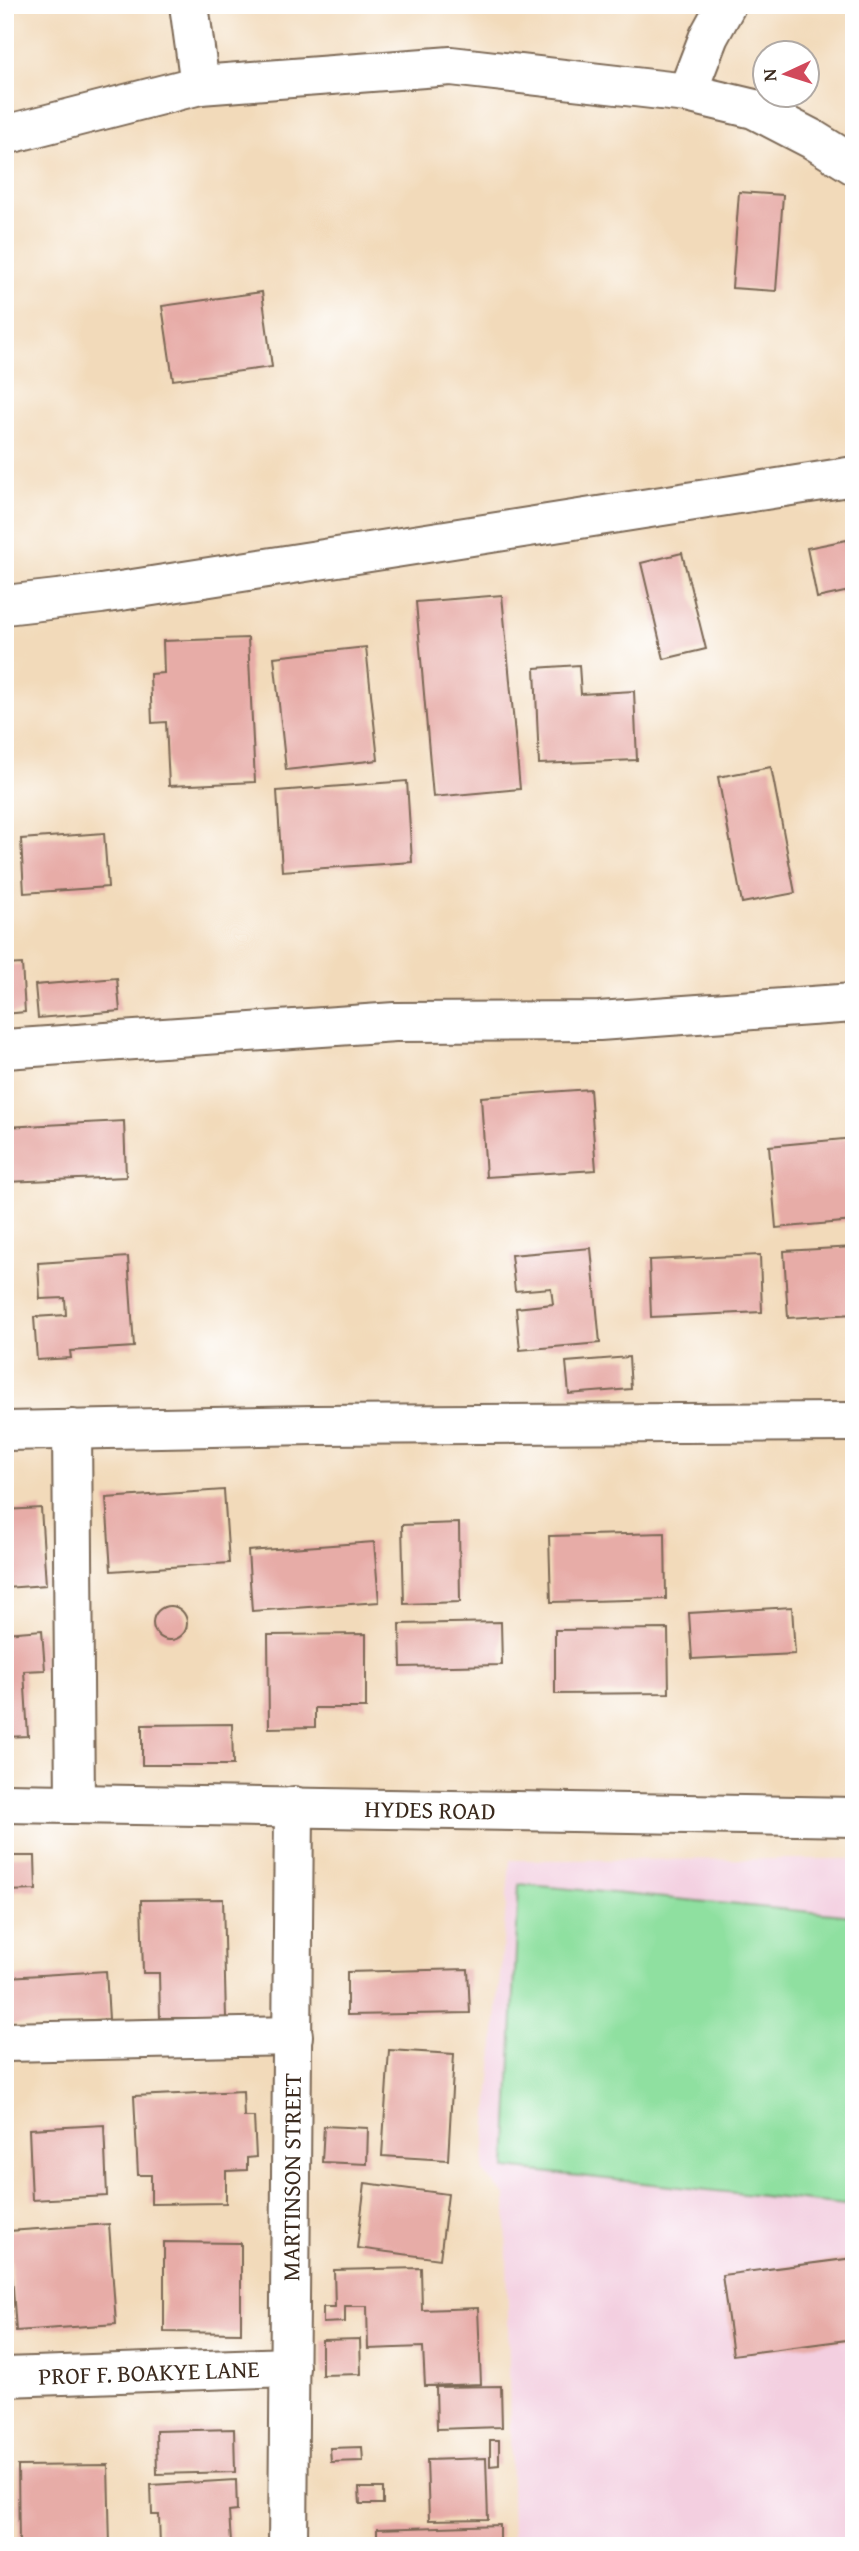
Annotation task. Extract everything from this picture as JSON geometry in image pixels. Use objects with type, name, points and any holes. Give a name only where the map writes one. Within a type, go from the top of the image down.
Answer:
[{"type":"street","points":[[189,5],[200,86]]},
{"type":"street","points":[[687,93],[709,36],[726,5]]},
{"type":"street","points":[[5,135],[200,86],[451,66],[687,93],[754,109],[812,139],[854,165]]},
{"type":"street","points":[[5,605],[101,594],[854,477]]},
{"type":"street","points":[[5,1049],[394,1022],[599,1021],[854,1003]]},
{"type":"street","points":[[5,1431],[315,1425],[854,1422]]},
{"type":"street","points":[[72,1429],[75,1804]]},
{"type":"street","name":"HYDES ROAD","points":[[5,1804],[294,1806],[854,1817]]},
{"type":"street","name":"MARTINSON STREET","points":[[288,2546],[294,1806]]},
{"type":"street","points":[[5,2042],[293,2036]]},
{"type":"street","name":"PROF F. BOAKYE LANE","points":[[5,2377],[290,2367]]},
{"type":"shaded area","points":[[854,1859],[854,2546],[512,2546],[506,2196],[483,2172],[510,1860]]},
{"type":"green space","points":[[519,1884],[854,1916],[854,2206],[506,2168]]},
{"type":"building","points":[[739,192],[783,195],[776,291],[732,288]]},
{"type":"building","points":[[262,292],[272,367],[173,380],[162,306]]},
{"type":"building","points":[[847,540],[854,574],[854,590],[817,598],[807,548]]},
{"type":"building","points":[[682,553],[706,649],[664,659],[641,563]]},
{"type":"building","points":[[502,595],[520,789],[433,797],[416,602]]},
{"type":"building","points":[[248,638],[255,782],[169,786],[166,722],[152,723],[150,674],[164,673],[163,641]]},
{"type":"building","points":[[366,647],[378,760],[286,770],[274,657]]},
{"type":"building","points":[[579,665],[581,694],[634,691],[637,760],[539,764],[535,668]]},
{"type":"building","points":[[771,767],[795,893],[742,903],[718,777]]},
{"type":"building","points":[[407,781],[412,862],[282,871],[277,791]]},
{"type":"building","points":[[104,833],[108,887],[24,893],[21,839]]},
{"type":"building","points":[[22,964],[25,1012],[5,1014],[5,965]]},
{"type":"building","points":[[117,978],[120,1011],[38,1018],[35,985]]},
{"type":"building","points":[[590,1089],[596,1170],[486,1177],[481,1097]]},
{"type":"building","points":[[124,1121],[126,1177],[6,1182],[5,1127]]},
{"type":"building","points":[[854,1138],[854,1221],[776,1228],[769,1146]]},
{"type":"building","points":[[854,1247],[854,1314],[788,1318],[784,1251]]},
{"type":"building","points":[[591,1248],[600,1343],[520,1350],[516,1308],[553,1304],[551,1288],[515,1291],[511,1255]]},
{"type":"building","points":[[760,1255],[762,1312],[651,1317],[649,1260]]},
{"type":"building","points":[[128,1257],[134,1347],[70,1351],[71,1358],[37,1360],[34,1317],[66,1315],[65,1298],[40,1299],[38,1263]]},
{"type":"building","points":[[629,1357],[631,1389],[569,1394],[566,1362]]},
{"type":"building","points":[[224,1490],[229,1563],[111,1571],[106,1498]]},
{"type":"building","points":[[41,1508],[46,1585],[5,1588],[5,1510]]},
{"type":"building","points":[[459,1523],[460,1602],[404,1604],[402,1525]]},
{"type":"building","points":[[665,1533],[666,1599],[551,1602],[549,1536]]},
{"type":"building","points":[[374,1542],[379,1602],[252,1611],[248,1551]]},
{"type":"building","points":[[170,1606],[182,1611],[187,1623],[182,1635],[170,1640],[158,1635],[153,1623],[158,1611]]},
{"type":"building","points":[[792,1607],[795,1654],[692,1659],[689,1613]]},
{"type":"building","points":[[501,1622],[502,1665],[401,1667],[400,1624]]},
{"type":"building","points":[[668,1629],[669,1693],[555,1694],[555,1630]]},
{"type":"building","points":[[42,1630],[45,1670],[24,1671],[28,1736],[5,1737],[5,1633]]},
{"type":"building","points":[[366,1634],[366,1708],[315,1708],[315,1727],[269,1728],[268,1635]]},
{"type":"building","points":[[232,1724],[233,1765],[142,1765],[142,1725]]},
{"type":"building","points":[[5,1856],[35,1856],[36,1890],[5,1891]]},
{"type":"building","points":[[223,1899],[226,2018],[160,2018],[159,1973],[143,1973],[141,1900]]},
{"type":"building","points":[[468,1969],[470,2013],[347,2015],[347,1972]]},
{"type":"building","points":[[106,1971],[109,2019],[11,2025],[8,1977]]},
{"type":"building","points":[[389,2050],[454,2054],[448,2160],[382,2156]]},
{"type":"building","points":[[243,2091],[244,2117],[254,2117],[256,2157],[247,2158],[247,2170],[226,2171],[226,2203],[151,2204],[151,2175],[138,2175],[134,2096]]},
{"type":"building","points":[[104,2125],[107,2196],[32,2200],[29,2129]]},
{"type":"building","points":[[324,2126],[368,2128],[367,2164],[322,2162]]},
{"type":"building","points":[[365,2183],[448,2194],[440,2259],[357,2248]]},
{"type":"building","points":[[109,2224],[116,2324],[16,2331],[9,2231]]},
{"type":"building","points":[[164,2242],[241,2243],[241,2333],[164,2332]]},
{"type":"building","points":[[854,2258],[854,2339],[733,2355],[722,2275]]},
{"type":"building","points":[[421,2268],[422,2310],[478,2308],[481,2384],[425,2386],[423,2347],[368,2349],[367,2306],[345,2306],[345,2322],[323,2323],[323,2307],[335,2307],[334,2270]]},
{"type":"building","points":[[360,2339],[361,2374],[322,2375],[322,2340]]},
{"type":"building","points":[[501,2386],[502,2427],[437,2429],[436,2387]]},
{"type":"building","points":[[234,2429],[235,2472],[157,2474],[156,2431]]},
{"type":"building","points":[[490,2440],[499,2440],[499,2465],[490,2466]]},
{"type":"building","points":[[362,2447],[363,2461],[331,2462],[330,2448]]},
{"type":"building","points":[[486,2458],[488,2519],[429,2520],[427,2460]]},
{"type":"building","points":[[108,2465],[110,2546],[19,2546],[18,2466]]},
{"type":"building","points":[[236,2480],[237,2511],[229,2512],[231,2543],[219,2543],[220,2546],[160,2546],[159,2515],[152,2515],[151,2485]]},
{"type":"building","points":[[359,2488],[383,2488],[383,2504],[360,2504]]},
{"type":"building","points":[[500,2525],[500,2546],[377,2546],[377,2529]]}]
